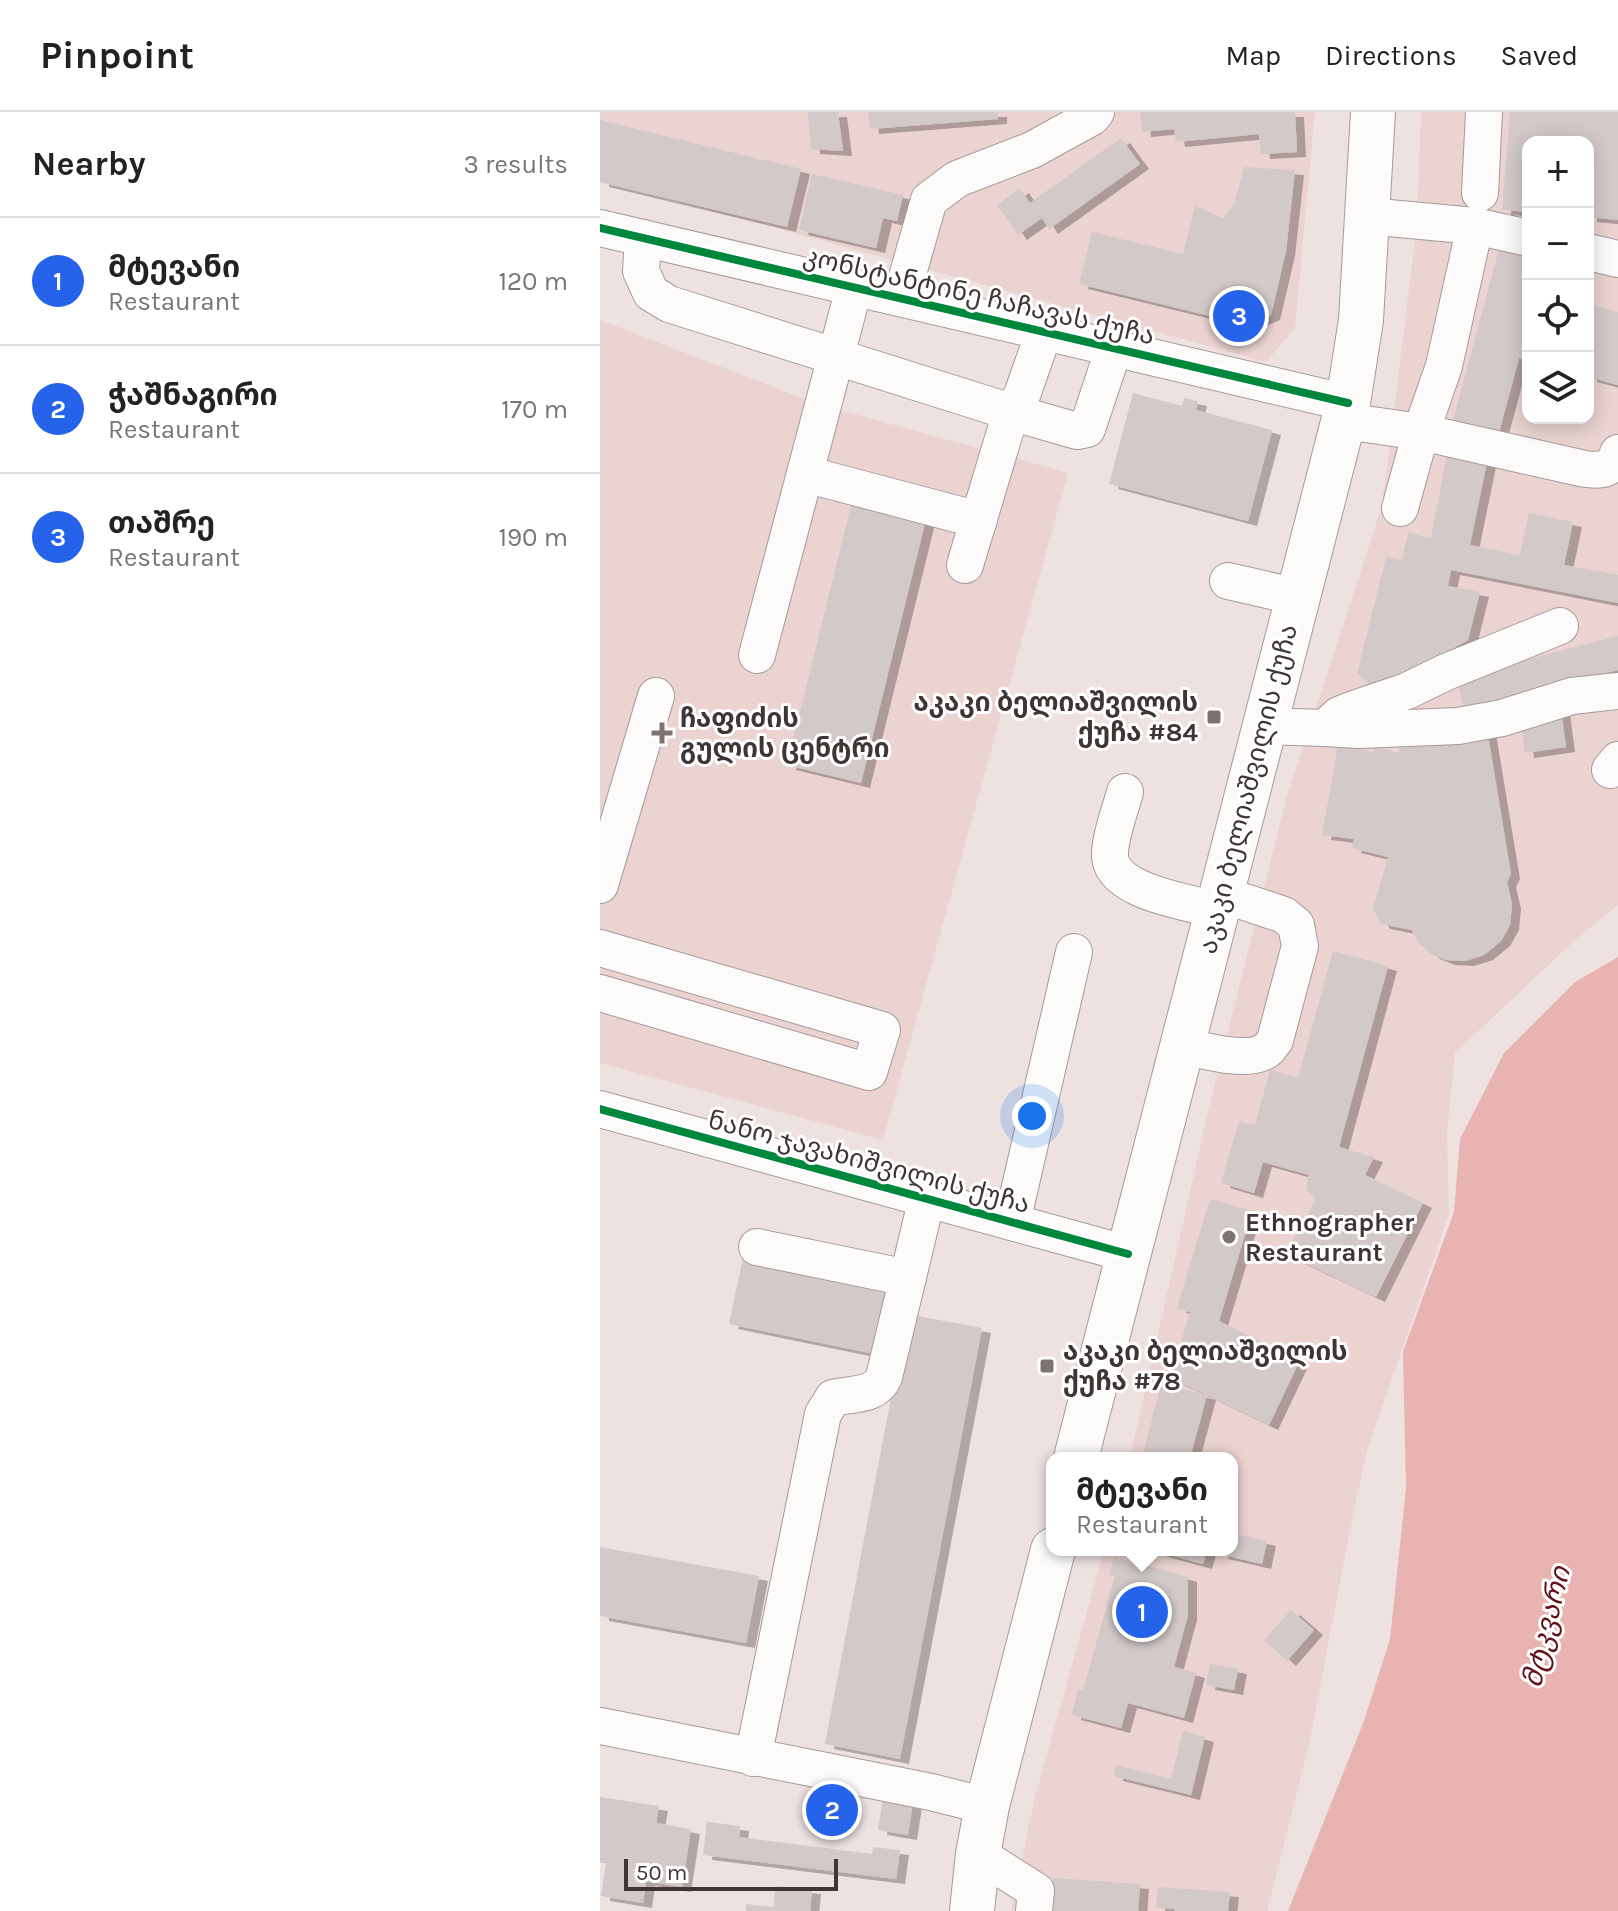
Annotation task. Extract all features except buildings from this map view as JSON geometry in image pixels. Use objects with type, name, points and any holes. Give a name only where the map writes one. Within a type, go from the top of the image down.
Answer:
[{"type":"main road","name":"აკაკი ბელიაშვილის ქუჩა","points":[[1078,1452],[1346,412],[1361,320],[1373,112]]},
{"type":"main road","points":[[972,1911],[987,1806],[1051,1556]]},
{"type":"street","points":[[901,298],[929,200],[957,179],[1032,150],[1096,112]]},
{"type":"street","points":[[1400,508],[1421,432],[1444,366],[1478,209],[1484,112]]},
{"type":"street","points":[[1367,216],[1478,209],[1522,235]]},
{"type":"street","name":"კონსტანტინე ჩაჩავას ქუჩა","points":[[600,228],[1114,348],[1421,432],[1600,471],[1610,467],[1618,453]]},
{"type":"street","points":[[643,238],[641,271],[651,293],[669,304],[1077,431],[1087,429],[1114,348]]},
{"type":"street","points":[[1594,253],[1618,259]]},
{"type":"street","points":[[757,655],[854,288]]},
{"type":"street","points":[[965,565],[1011,412],[1022,395],[1044,332]]},
{"type":"street","points":[[805,474],[979,520]]},
{"type":"street","points":[[1228,581],[1298,597]]},
{"type":"street","points":[[1325,728],[1339,715],[1407,691],[1560,626]]},
{"type":"street","points":[[1265,726],[1359,730],[1458,726],[1502,718],[1572,696],[1618,691]]},
{"type":"street","points":[[600,885],[656,696]]},
{"type":"street","points":[[1125,792],[1110,851],[1110,864],[1121,877],[1137,889],[1284,915],[1296,925],[1300,946],[1275,1040],[1267,1050],[1240,1056],[1182,1046]]},
{"type":"street","points":[[600,948],[882,1030],[869,1072],[600,993]]},
{"type":"street","points":[[1012,1222],[1074,952]]},
{"type":"street","name":"ნანო ჯავახიშვილის ქუჩა","points":[[600,1109],[1128,1254]]},
{"type":"street","points":[[753,1758],[823,1414],[833,1398],[871,1392],[880,1387],[927,1198]]},
{"type":"street","points":[[757,1247],[908,1278]]},
{"type":"street","points":[[600,1726],[987,1806]]},
{"type":"street","points":[[978,1854],[1036,1891],[1034,1911]]},
{"type":"shaded area","points":[[600,112],[1315,112],[1295,328],[1266,362],[600,180]]},
{"type":"shaded area","points":[[1421,112],[1618,112],[1618,905],[1574,941],[1455,1053],[1447,1133],[1449,1214],[1367,1451],[1309,1745],[1267,1911],[1011,1911],[1034,1801],[1102,1556],[1238,1556],[1238,1452],[1131,1452],[1213,1090],[1286,799],[1382,506],[1417,224]]},
{"type":"shaded area","points":[[600,320],[815,403],[1068,473],[883,1140],[600,1063]]},
{"type":"water","name":"მტკვარი","points":[[1618,957],[1618,1911],[1288,1911],[1364,1721],[1390,1639],[1406,1488],[1403,1352],[1454,1212],[1460,1139],[1504,1053],[1575,982]]},
{"type":"cycle path","points":[[600,228],[1348,403]]},
{"type":"cycle path","points":[[600,1109],[1128,1254]]},
{"type":"place","name":"თაშრე","points":[[1239,316]]},
{"type":"place","name":"აკაკი ბელიაშვილის ქუჩა #84","points":[[1214,717]]},
{"type":"place","name":"ჩაფიძის გულის ცენტრი","points":[[662,733]]},
{"type":"place","name":"Ethnographer Restaurant","points":[[1229,1237]]},
{"type":"place","name":"აკაკი ბელიაშვილის ქუჩა #78","points":[[1047,1366]]},
{"type":"place","name":"მტევანი","points":[[1142,1612]]},
{"type":"place","name":"ჭაშნაგირი","points":[[832,1810]]}]
